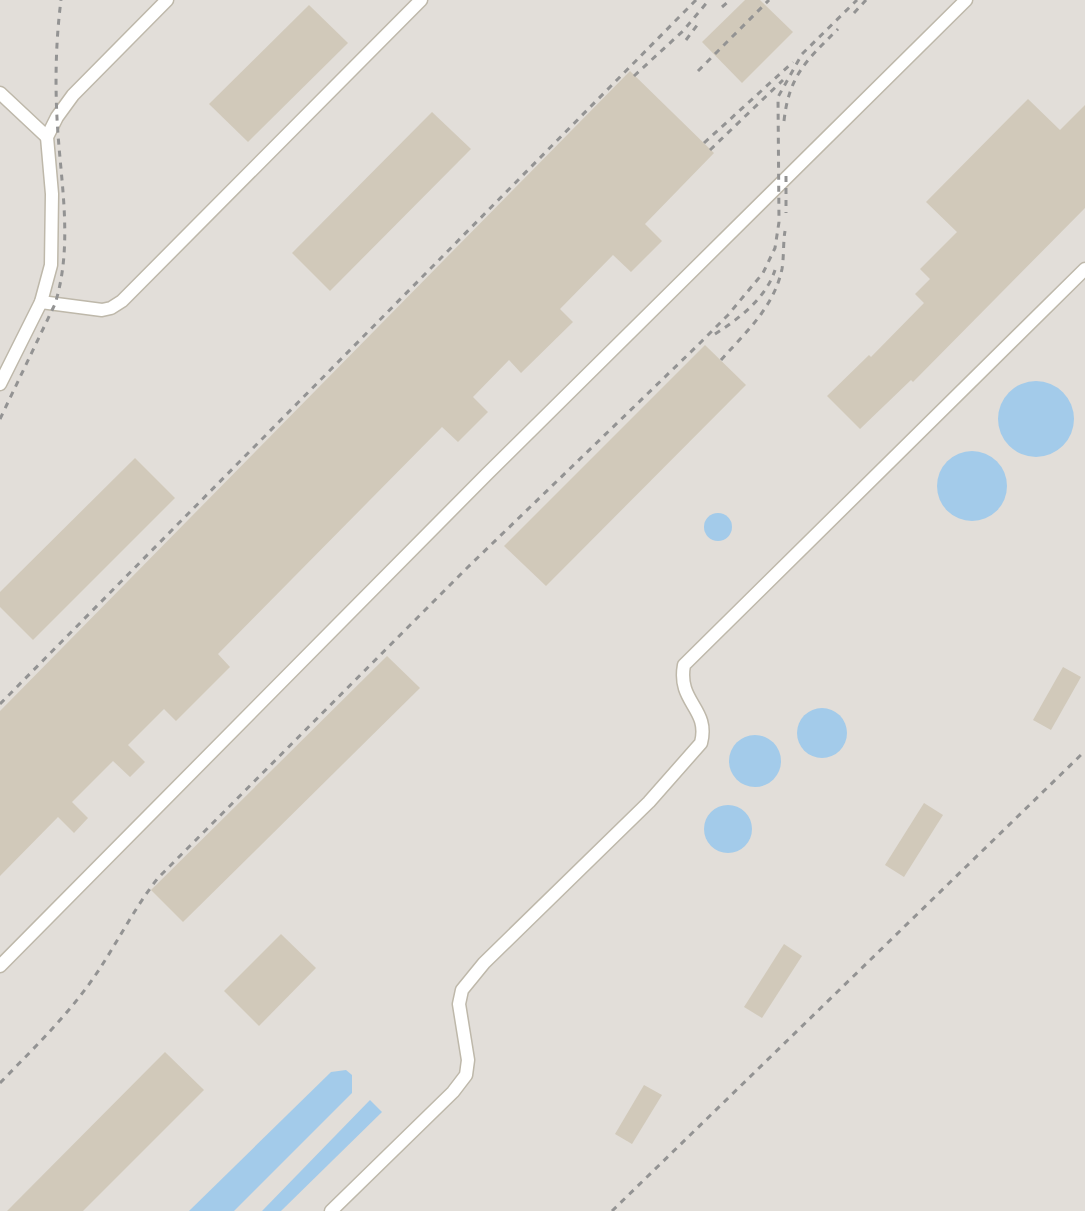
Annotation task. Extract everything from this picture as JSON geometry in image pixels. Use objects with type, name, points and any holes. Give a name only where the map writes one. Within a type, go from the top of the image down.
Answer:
[{"type":"lane","points":[[0,384],[41,302],[51,266],[52,194],[47,137],[57,117],[72,95],[167,0]]},
{"type":"lane","points":[[41,302],[102,310],[111,308],[122,301],[421,0]]},
{"type":"lane","points":[[0,966],[487,474],[966,0]]},
{"type":"lane","points":[[0,93],[47,137]]},
{"type":"lane","points":[[331,1211],[453,1092],[466,1075],[467,1045],[459,1004],[462,990],[478,970],[650,802],[701,743],[704,731],[698,712],[686,696],[681,679],[684,665],[1085,269]]},
{"type":"shaded area","points":[[0,0],[1085,0],[1085,1211],[0,1211]]},
{"type":"water","points":[[1036,381],[1051,384],[1063,392],[1071,404],[1074,419],[1071,434],[1063,446],[1051,454],[1036,457],[1021,454],[1009,446],[1001,434],[998,419],[1001,404],[1009,392],[1021,384]]},
{"type":"water","points":[[979,451],[992,457],[1001,466],[1005,472],[1007,486],[1005,500],[997,511],[986,519],[965,521],[958,519],[947,511],[939,500],[937,479],[939,472],[947,461],[958,453]]},
{"type":"water","points":[[718,513],[728,517],[732,527],[728,537],[718,541],[708,537],[704,527],[708,517]]},
{"type":"water","points":[[817,708],[827,708],[840,715],[847,728],[847,738],[840,751],[827,758],[817,758],[808,754],[801,747],[797,738],[797,728],[801,719],[808,712]]},
{"type":"water","points":[[750,735],[760,735],[774,742],[781,756],[781,766],[774,780],[760,787],[750,787],[740,783],[733,776],[729,766],[729,756],[733,746],[740,739]]},
{"type":"water","points":[[723,805],[733,805],[745,812],[752,824],[752,834],[745,846],[733,853],[723,853],[715,849],[708,842],[704,834],[704,824],[708,816],[715,809]]},
{"type":"water","points":[[346,1070],[352,1075],[352,1093],[234,1211],[189,1211],[331,1072]]},
{"type":"water","points":[[370,1100],[382,1112],[281,1211],[262,1211]]},
{"type":"building","points":[[745,0],[760,0],[793,32],[742,83],[702,42]]},
{"type":"building","points":[[309,5],[348,43],[248,142],[209,104]]},
{"type":"building","points":[[630,71],[714,153],[645,224],[662,241],[631,272],[613,255],[560,309],[573,322],[521,373],[509,360],[473,397],[488,412],[458,442],[442,427],[218,654],[230,667],[176,721],[164,709],[128,745],[145,762],[130,777],[113,761],[72,802],[88,818],[74,833],[58,817],[0,876],[0,711]]},
{"type":"building","points":[[1028,99],[1060,130],[1085,105],[1085,208],[913,382],[911,380],[860,429],[827,396],[869,355],[871,357],[924,303],[915,294],[930,279],[920,269],[957,232],[926,202]]},
{"type":"building","points":[[432,112],[471,149],[330,291],[292,253]]},
{"type":"building","points":[[705,345],[746,385],[546,586],[504,546]]},
{"type":"building","points":[[135,458],[175,498],[33,640],[0,607],[0,592]]},
{"type":"building","points":[[387,656],[420,688],[183,922],[151,890]]},
{"type":"building","points":[[1063,667],[1081,677],[1051,730],[1033,720]]},
{"type":"building","points":[[924,803],[943,815],[904,877],[885,865]]},
{"type":"building","points":[[281,934],[316,968],[259,1026],[224,991]]},
{"type":"building","points":[[784,944],[802,956],[762,1018],[744,1007]]},
{"type":"building","points":[[165,1052],[204,1090],[83,1211],[7,1211]]},
{"type":"building","points":[[644,1085],[662,1095],[632,1144],[615,1134]]},
{"type":"railway","points":[[0,419],[55,304],[61,281],[65,235],[56,74],[61,0]]},
{"type":"railway","points":[[0,704],[696,0]]},
{"type":"railway","points":[[634,76],[683,31],[709,0]]},
{"type":"railway","points":[[722,7],[730,0]]},
{"type":"railway","points":[[698,71],[769,0]]},
{"type":"railway","points":[[0,1083],[56,1025],[77,1000],[158,878],[468,567],[697,346],[728,315],[763,273],[775,248],[779,222],[778,97],[802,54],[857,0]]},
{"type":"railway","points":[[854,13],[866,0]]},
{"type":"railway","points":[[686,40],[698,24]]},
{"type":"railway","points":[[784,121],[790,92],[801,69],[838,29]]},
{"type":"railway","points":[[704,143],[793,62]]},
{"type":"railway","points":[[710,150],[783,80]]},
{"type":"railway","points":[[786,176],[786,213]]},
{"type":"railway","points":[[721,360],[758,318],[773,295],[782,269],[785,231]]},
{"type":"railway","points":[[715,334],[734,321],[759,298],[775,270]]},
{"type":"railway","points":[[612,1211],[1085,751]]}]
